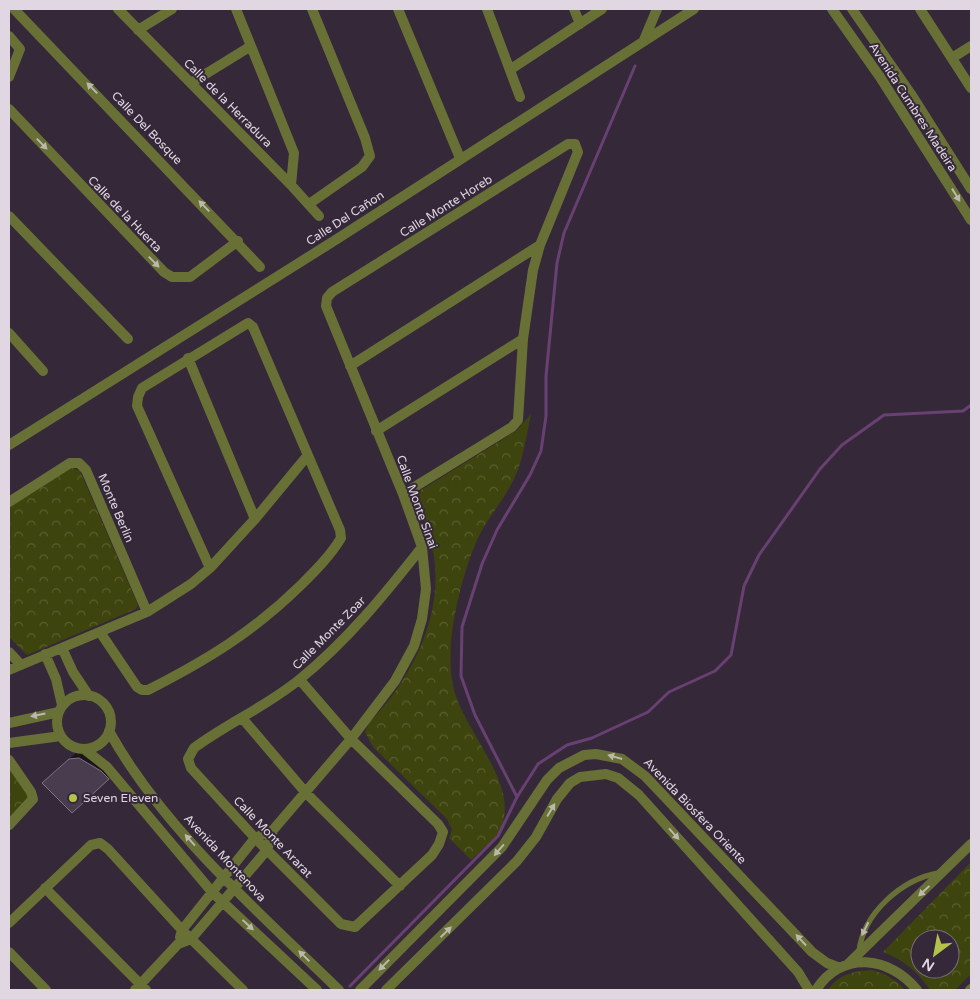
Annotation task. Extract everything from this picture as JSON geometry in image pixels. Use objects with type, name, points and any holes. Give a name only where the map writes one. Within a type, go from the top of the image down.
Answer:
[{"type":"street","name":"Calle Del Bosque","points":[[14,9],[238,241],[260,267]]},
{"type":"street","name":"Calle de la Herradura","points":[[118,9],[291,185],[319,216]]},
{"type":"street","points":[[138,30],[172,9]]},
{"type":"street","points":[[236,9],[294,153],[291,185]]},
{"type":"street","points":[[309,204],[362,167],[370,156],[365,138],[312,9]]},
{"type":"street","points":[[398,9],[460,158]]},
{"type":"street","points":[[487,9],[520,97]]},
{"type":"street","points":[[574,9],[580,24]]},
{"type":"street","points":[[511,69],[602,9]]},
{"type":"street","points":[[643,41],[658,9]]},
{"type":"street","name":"Calle Del Cañon","points":[[9,445],[338,239],[460,158],[694,9]]},
{"type":"street","name":"Avenida Cumbres Madeira","points":[[832,9],[880,77],[971,220]]},
{"type":"street","name":"Avenida Cumbres Madeira","points":[[852,9],[911,94],[971,189]]},
{"type":"street","points":[[920,9],[971,88]]},
{"type":"street","points":[[9,77],[20,49],[12,39]]},
{"type":"street","points":[[191,83],[251,46]]},
{"type":"street","points":[[952,58],[971,46]]},
{"type":"street","name":"Calle de la Huerta","points":[[9,109],[164,272],[172,277],[190,277],[238,241]]},
{"type":"street","name":"Calle Monte Horeb","points":[[329,295],[568,144],[577,146],[578,152],[540,245]]},
{"type":"street","points":[[9,216],[128,338]]},
{"type":"street","points":[[403,494],[512,427],[518,420],[523,339],[528,299],[540,245]]},
{"type":"street","points":[[350,366],[540,245]]},
{"type":"street","name":"Calle Monte Sinai","points":[[273,830],[351,739],[394,681],[414,646],[422,619],[426,589],[422,547],[403,494],[326,306],[329,295]]},
{"type":"street","points":[[100,632],[137,687],[142,690],[148,690],[188,670],[234,642],[276,609],[310,576],[340,538],[340,530],[253,327],[248,324],[188,358],[142,388],[138,397],[137,406],[210,568]]},
{"type":"street","points":[[9,333],[43,370]]},
{"type":"street","points":[[376,431],[523,339]]},
{"type":"street","points":[[188,358],[255,519]]},
{"type":"street","points":[[9,670],[147,612],[168,601],[210,568],[255,519],[308,456]]},
{"type":"street","name":"Monte Berlín","points":[[9,502],[70,462],[79,463],[86,470],[147,612]]},
{"type":"street","name":"Calle Monte Zoar","points":[[190,755],[199,744],[300,680],[361,622],[422,547]]},
{"type":"street","points":[[62,648],[73,672],[89,696]]},
{"type":"street","points":[[9,652],[21,665]]},
{"type":"street","points":[[45,654],[56,679],[61,708],[57,728],[61,736],[70,745],[84,749],[107,767],[212,892],[317,990]]},
{"type":"street","points":[[242,718],[306,792],[400,886],[437,849],[443,832],[438,824],[351,739],[300,680]]},
{"type":"street","points":[[9,723],[61,708],[75,697],[89,696],[96,698],[107,709],[110,716],[109,731],[99,744],[84,749]]},
{"type":"street","name":"Avenida Montenova","points":[[109,731],[121,753],[174,822],[224,878],[339,990]]},
{"type":"street","points":[[9,742],[61,736]]},
{"type":"street","name":"Avenida Biosfera Oriente","points":[[360,990],[497,853],[514,833],[547,780],[559,768],[584,755],[596,754],[622,759],[645,776],[812,952],[827,963],[843,966]]},
{"type":"street","name":"Calle Monte Ararat","points":[[190,755],[188,762],[191,768],[255,838],[341,924],[351,928],[358,925],[400,886]]},
{"type":"street","points":[[9,760],[31,792],[33,799],[9,825]]},
{"type":"street","points":[[386,990],[518,861],[536,837],[564,790],[580,777],[606,774],[618,778],[639,795],[798,972],[808,990]]},
{"type":"street","points":[[45,888],[140,988],[178,944],[182,930],[255,838],[273,830]]},
{"type":"street","points":[[178,944],[191,939],[267,850],[273,830]]},
{"type":"street","points":[[9,923],[91,846],[97,843],[103,844],[182,930],[243,990]]},
{"type":"street","points":[[816,990],[823,980],[859,953],[944,873],[971,844]]},
{"type":"street","points":[[9,952],[46,990]]},
{"type":"street","points":[[843,966],[862,962],[878,963],[893,968],[917,990]]},
{"type":"lane","points":[[859,953],[860,942],[868,924],[900,889],[914,880],[944,873]]},
{"type":"green space","points":[[531,414],[517,472],[480,534],[470,559],[461,587],[452,630],[451,663],[454,690],[462,711],[498,778],[505,811],[499,832],[471,860],[449,838],[452,830],[447,819],[373,747],[365,732],[369,723],[384,706],[410,668],[421,647],[434,602],[436,579],[434,556],[417,497],[418,492],[516,431]]},
{"type":"green space","points":[[71,467],[80,471],[138,605],[136,609],[27,655],[9,637],[9,507]]},
{"type":"green space","points":[[9,769],[27,789],[27,801],[9,819]]},
{"type":"green space","points":[[971,862],[971,974],[955,990],[930,990],[922,979],[960,979],[960,929],[910,929],[910,967],[883,952]]},
{"type":"green space","points":[[872,970],[890,977],[905,990],[828,990],[837,980],[847,974]]},
{"type":"building","name":"Seven Eleven","points":[[79,758],[101,771],[109,779],[72,813],[42,783],[69,759]]},
{"type":"waterway","points":[[517,797],[475,715],[461,676],[462,627],[482,564],[497,530],[530,475],[541,451],[546,416],[546,376],[557,263],[564,233],[635,66]]},
{"type":"waterway","points":[[350,986],[498,836],[517,797],[538,764],[567,745],[592,738],[648,712],[669,692],[715,671],[731,655],[744,586],[759,555],[820,469],[842,445],[884,415],[963,411],[971,405]]},
{"type":"place","name":"Seven Eleven","points":[[73,798]]}]
